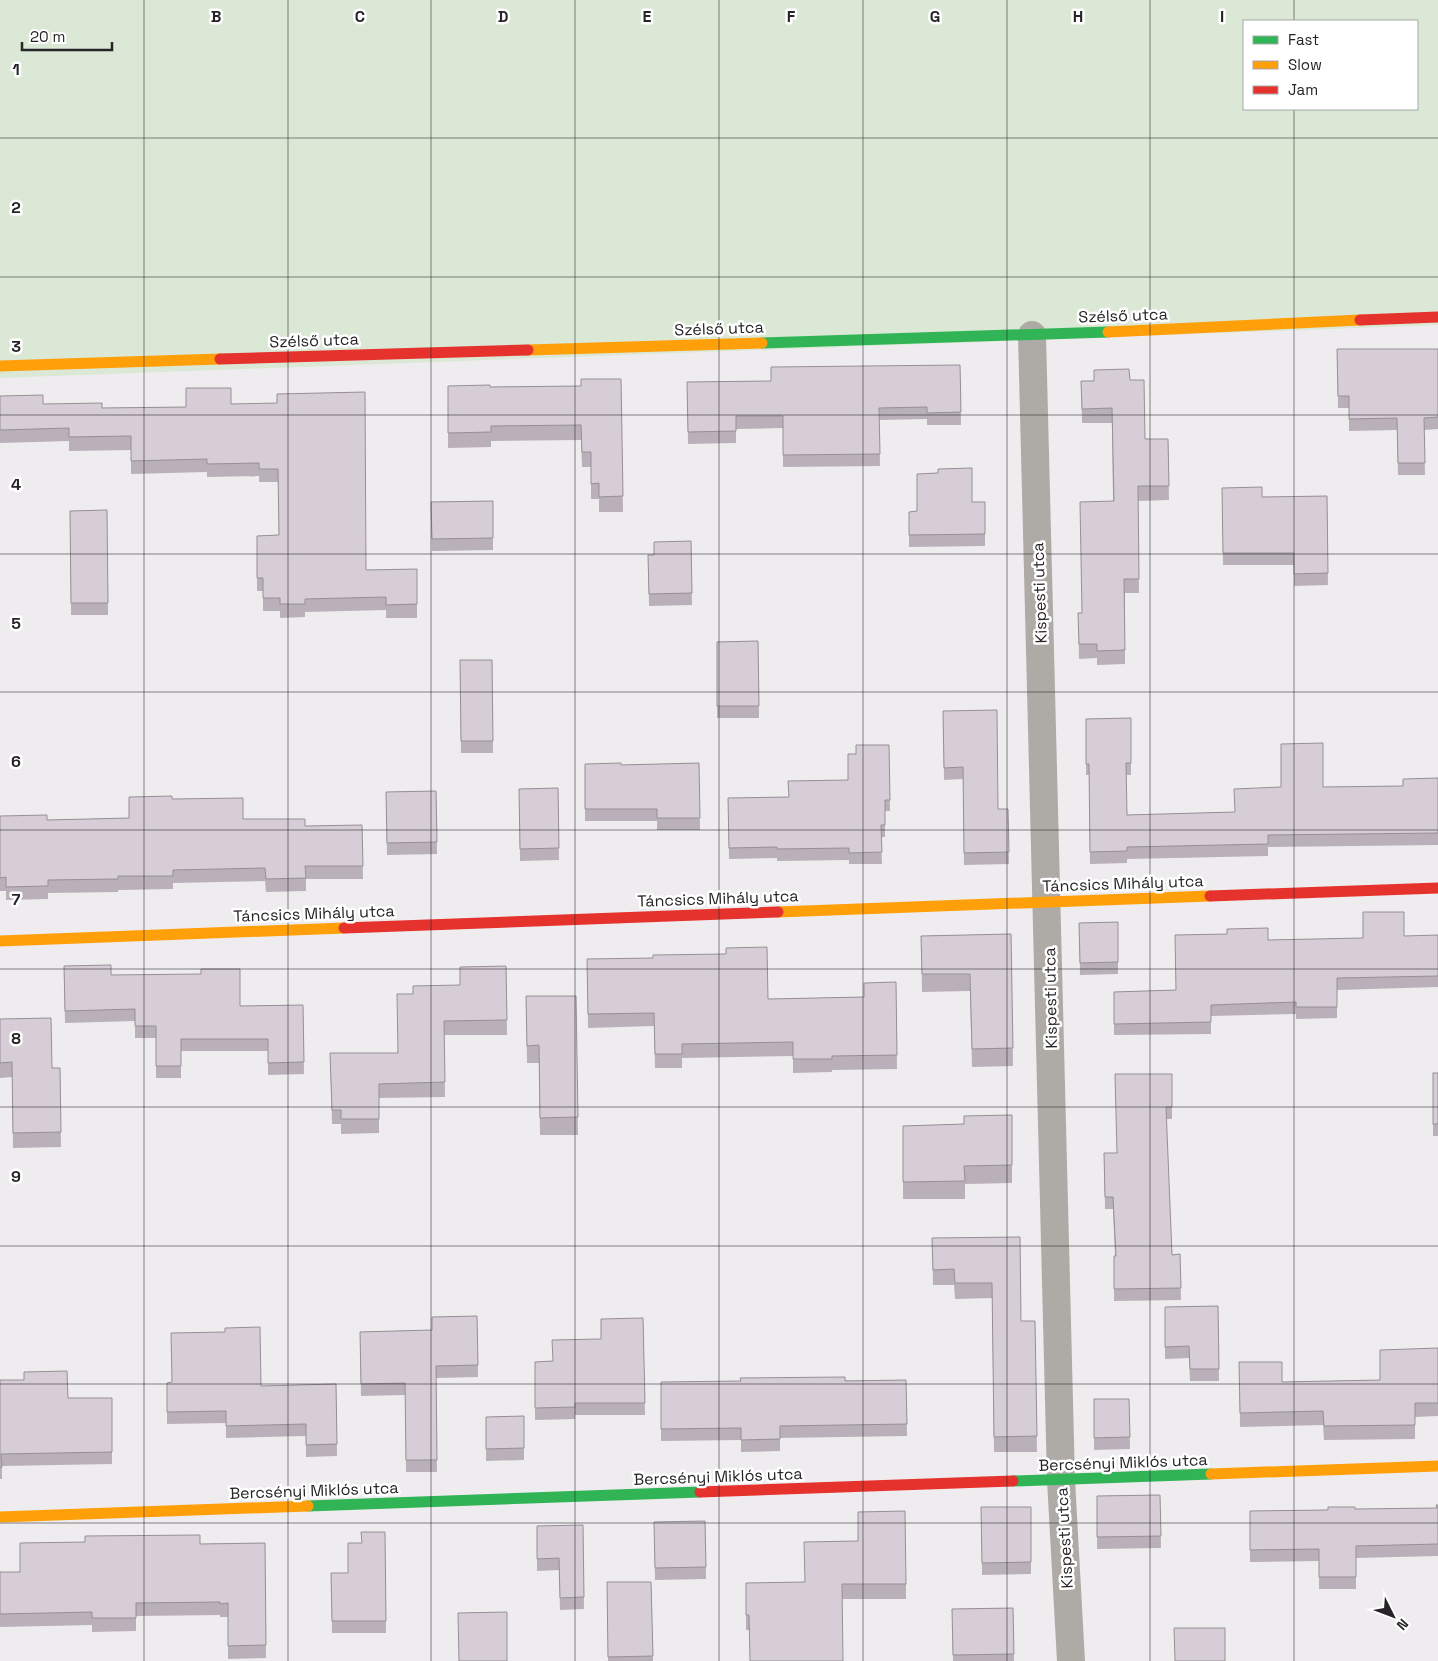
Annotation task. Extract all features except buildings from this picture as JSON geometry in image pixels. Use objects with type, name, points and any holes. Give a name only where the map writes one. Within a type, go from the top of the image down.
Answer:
[{"type":"street","name":"Szélső utca","points":[[0,366],[1032,335],[1438,317]]},
{"type":"street","name":"Kispesti utca","points":[[1032,335],[1048,903],[1061,1480],[1071,1661]]},
{"type":"street","name":"Táncsics Mihály utca","points":[[0,941],[1438,888]]},
{"type":"street","name":"Bercsényi Miklós utca","points":[[0,1517],[1438,1466]]},
{"type":"green space","points":[[0,0],[1438,0],[1438,325],[0,378]]},
{"type":"traffic: fast","points":[[762,343],[1108,332]]},
{"type":"traffic: fast","points":[[1013,1481],[1211,1474]]},
{"type":"traffic: fast","points":[[308,1506],[700,1492]]},
{"type":"traffic: slow","points":[[1108,332],[1360,320]]},
{"type":"traffic: slow","points":[[528,350],[762,343]]},
{"type":"traffic: slow","points":[[0,366],[220,359]]},
{"type":"traffic: slow","points":[[778,912],[1210,896]]},
{"type":"traffic: slow","points":[[0,941],[344,928]]},
{"type":"traffic: slow","points":[[1211,1474],[1438,1466]]},
{"type":"traffic: slow","points":[[0,1517],[308,1506]]},
{"type":"traffic: jam","points":[[1360,320],[1438,317]]},
{"type":"traffic: jam","points":[[220,359],[528,350]]},
{"type":"traffic: jam","points":[[1210,896],[1438,888]]},
{"type":"traffic: jam","points":[[344,928],[778,912]]},
{"type":"traffic: jam","points":[[700,1492],[1013,1481]]}]
